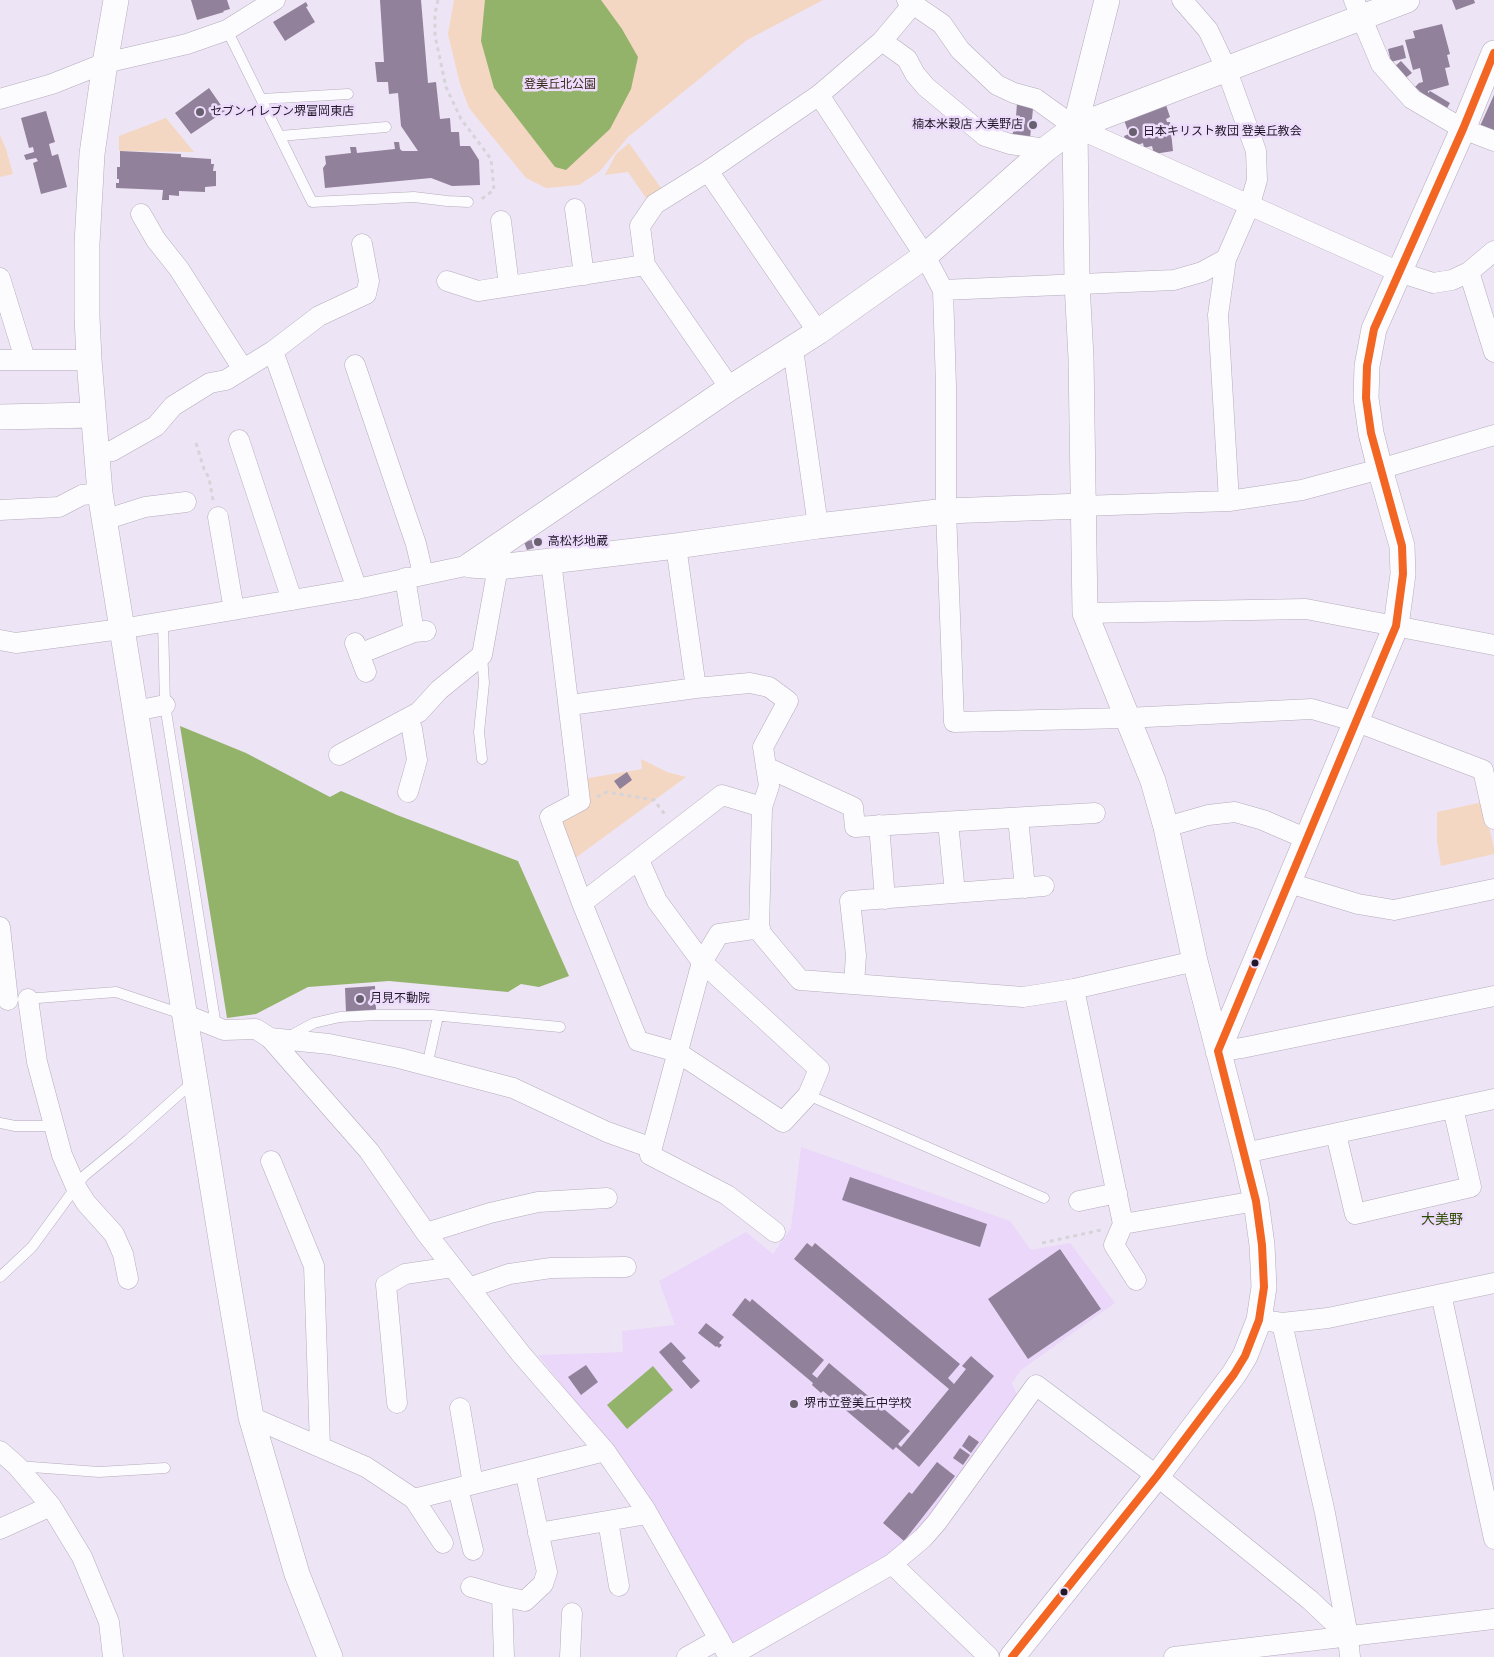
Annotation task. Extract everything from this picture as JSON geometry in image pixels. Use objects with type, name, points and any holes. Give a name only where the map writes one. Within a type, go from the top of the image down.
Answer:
[{"type":"street","points":[[116,0],[92,154],[87,244],[89,360],[100,493],[225,1264],[252,1417],[298,1574],[330,1657]]},
{"type":"street","points":[[0,99],[52,84],[105,63],[187,44],[227,30],[275,0]]},
{"type":"street","points":[[1107,0],[1075,127],[1085,613],[1153,781],[1166,827],[1195,961],[1256,1202],[1262,1245],[1264,1287],[1271,1321],[1325,1513],[1348,1636],[1350,1657]]},
{"type":"street","points":[[1182,0],[1208,30],[1226,68],[1256,151],[1257,180],[1250,204],[1226,259],[1218,314],[1229,501]]},
{"type":"street","points":[[470,565],[730,388],[818,332],[925,256],[1046,149],[1075,127],[1226,68],[1357,9],[1407,0]]},
{"type":"street","points":[[730,388],[645,265],[640,226],[655,204],[708,171],[819,95],[882,41],[910,2],[942,24],[960,50],[997,85],[1014,93],[1036,99],[1075,127],[1399,272],[1433,283],[1452,280],[1469,272],[1494,251]]},
{"type":"street","points":[[1357,9],[1381,64],[1412,99],[1462,129],[1494,141]]},
{"type":"street","points":[[882,41],[907,59],[915,74],[926,87],[985,136],[1010,144],[1046,149]]},
{"type":"street","points":[[1218,1051],[1396,626],[1403,574],[1402,546],[1371,433],[1366,398],[1367,366],[1374,329],[1494,53]]},
{"type":"street","points":[[819,95],[925,256],[943,290],[946,387],[946,511],[954,722],[1126,718],[1312,709],[1357,722],[1489,768],[1494,819]]},
{"type":"street","points":[[708,171],[818,332]]},
{"type":"street","points":[[575,210],[584,275]]},
{"type":"street","points":[[141,214],[156,240],[179,269],[243,369]]},
{"type":"street","points":[[501,221],[509,286]]},
{"type":"street","points":[[96,453],[112,451],[156,426],[173,406],[210,383],[226,380],[273,350],[319,316],[366,294],[369,281],[362,244]]},
{"type":"street","points":[[943,290],[1174,280],[1202,272],[1226,259]]},
{"type":"street","points":[[447,281],[478,291],[645,265]]},
{"type":"street","points":[[1469,272],[1494,352]]},
{"type":"street","points":[[0,278],[25,359]]},
{"type":"street","points":[[793,348],[818,526]]},
{"type":"street","points":[[273,350],[358,589]]},
{"type":"street","points":[[0,360],[89,360]]},
{"type":"street","points":[[360,656],[420,631],[414,576],[416,544],[395,455],[364,373]]},
{"type":"street","points":[[0,417],[93,415]]},
{"type":"street","points":[[0,640],[16,642],[121,629],[358,589],[470,565],[498,566],[551,561],[946,511],[1229,501],[1302,490],[1494,435]]},
{"type":"street","points":[[239,440],[260,476],[292,600]]},
{"type":"street","points":[[0,510],[59,507],[82,495],[100,493]]},
{"type":"street","points":[[104,520],[145,507],[186,502]]},
{"type":"street","points":[[218,517],[234,610]]},
{"type":"street","points":[[676,546],[696,688]]},
{"type":"street","points":[[551,561],[570,705],[580,801],[550,817],[582,903],[638,1041],[677,1052],[783,1122],[808,1094],[819,1069],[702,962],[657,900],[639,860]]},
{"type":"street","points":[[340,755],[419,712],[439,690],[482,655],[498,566]]},
{"type":"street","points":[[1085,613],[1306,609],[1494,644]]},
{"type":"street","points":[[570,705],[696,688],[750,683],[769,687],[788,701],[764,747],[769,786],[762,807],[759,931],[800,980],[1023,998],[1074,989],[1195,961]]},
{"type":"street","points":[[135,711],[165,705]]},
{"type":"street","points":[[408,719],[412,729],[417,760],[408,792]]},
{"type":"street","points":[[766,768],[853,807],[855,827],[1095,814]]},
{"type":"street","points":[[582,903],[722,795],[762,807]]},
{"type":"street","points":[[1166,827],[1208,815],[1235,812],[1263,820],[1307,839]]},
{"type":"street","points":[[854,984],[856,955],[850,901],[1034,887],[1018,818]]},
{"type":"street","points":[[948,822],[955,893]]},
{"type":"street","points":[[879,825],[885,899]]},
{"type":"street","points":[[1289,883],[1358,904],[1394,910],[1494,889]]},
{"type":"street","points":[[0,927],[4,1000]]},
{"type":"street","points":[[760,928],[719,934],[702,962],[650,1155],[727,1195],[775,1232]]},
{"type":"street","points":[[1074,989],[1124,1224],[1114,1245],[1136,1280]]},
{"type":"street","points":[[1218,1051],[1242,1048],[1494,996]]},
{"type":"street","points":[[28,999],[37,1062],[62,1155],[76,1187],[86,1203],[114,1234],[123,1254],[128,1279]]},
{"type":"street","points":[[186,1015],[224,1030],[256,1029],[276,1039],[329,1044],[513,1088],[607,1132],[652,1148]]},
{"type":"street","points":[[276,1039],[369,1151],[426,1233],[521,1354],[606,1451],[647,1514],[729,1657],[892,1564],[923,1538],[937,1522],[1036,1385],[1157,1476],[1310,1600],[1348,1636]]},
{"type":"street","points":[[1245,1154],[1494,1098]]},
{"type":"street","points":[[1336,1134],[1355,1214],[1471,1186],[1453,1108]]},
{"type":"street","points":[[271,1162],[314,1266],[320,1447]]},
{"type":"street","points":[[1079,1201],[1117,1193]]},
{"type":"street","points":[[426,1233],[490,1213],[538,1202],[607,1198]]},
{"type":"street","points":[[1124,1224],[1256,1202]]},
{"type":"street","points":[[469,1288],[509,1274],[551,1268],[626,1267]]},
{"type":"street","points":[[397,1403],[386,1285],[405,1274],[453,1268]]},
{"type":"street","points":[[1012,1657],[1157,1476],[1234,1374],[1244,1356],[1271,1321],[1328,1318],[1494,1283]]},
{"type":"street","points":[[1442,1294],[1494,1539]]},
{"type":"street","points":[[460,1408],[473,1550]]},
{"type":"street","points":[[252,1417],[366,1468],[414,1499],[444,1543]]},
{"type":"street","points":[[414,1499],[606,1451]]},
{"type":"street","points":[[0,1452],[17,1466],[51,1506],[82,1556],[109,1622],[113,1657]]},
{"type":"street","points":[[471,1587],[525,1601],[543,1584],[547,1572],[525,1472]]},
{"type":"street","points":[[0,1529],[51,1506]]},
{"type":"street","points":[[538,1533],[647,1514]]},
{"type":"street","points":[[608,1521],[619,1586]]},
{"type":"street","points":[[892,1564],[989,1657]]},
{"type":"street","points":[[502,1596],[504,1657]]},
{"type":"street","points":[[570,1657],[572,1613]]},
{"type":"street","points":[[1174,1657],[1494,1619]]},
{"type":"street","points":[[688,1657],[719,1639]]},
{"type":"lane","points":[[227,30],[312,202],[414,196],[468,202]]},
{"type":"lane","points":[[262,100],[348,94]]},
{"type":"lane","points":[[280,136],[386,127]]},
{"type":"lane","points":[[163,622],[165,705],[216,1026]]},
{"type":"lane","points":[[482,655],[484,683],[478,732],[482,759]]},
{"type":"lane","points":[[4,1000],[116,992],[186,1015]]},
{"type":"lane","points":[[276,1039],[314,1024],[340,1017],[376,1015],[438,1016],[560,1027]]},
{"type":"lane","points":[[427,1066],[438,1016]]},
{"type":"lane","points":[[0,1277],[32,1247],[84,1176],[196,1080]]},
{"type":"lane","points":[[808,1094],[1044,1198]]},
{"type":"lane","points":[[0,1123],[15,1126],[55,1126]]},
{"type":"lane","points":[[17,1466],[99,1472],[166,1468]]},
{"type":"path","points":[[438,0],[435,13],[435,36],[446,87],[461,119],[491,158],[494,190],[479,201],[468,202]]},
{"type":"path","points":[[196,443],[209,478],[218,517]]},
{"type":"path","points":[[580,801],[598,797],[607,792],[654,800]]},
{"type":"path","points":[[1042,1243],[1124,1224]]},
{"type":"shaded area","points":[[485,0],[601,0],[622,29],[638,57],[631,89],[610,129],[566,170],[555,167],[494,88],[481,41]]},
{"type":"shaded area","points":[[180,726],[246,753],[330,797],[341,791],[397,815],[518,861],[569,976],[539,987],[521,984],[508,992],[389,981],[308,987],[256,1014],[227,1018]]},
{"type":"shaded area","name":"堺市立登美丘中学校","points":[[801,1147],[1010,1221],[1031,1250],[1070,1243],[1115,1303],[1021,1370],[1012,1383],[1017,1395],[916,1533],[889,1555],[738,1644],[733,1643],[660,1520],[590,1420],[538,1355],[623,1352],[622,1331],[675,1325],[659,1281],[746,1232],[773,1254],[791,1228]]},
{"type":"shaded area","points":[[653,1366],[673,1390],[627,1429],[607,1405]]},
{"type":"green space","name":"登美丘北公園","points":[[454,0],[823,0],[747,40],[628,137],[600,171],[579,185],[546,188],[526,178],[469,108],[460,84],[448,34]]},
{"type":"green space","points":[[166,118],[194,152],[119,151],[119,136]]},
{"type":"green space","points":[[0,135],[13,174],[0,177]]},
{"type":"green space","points":[[629,143],[661,188],[646,198],[628,172],[605,175],[616,154]]},
{"type":"green space","points":[[641,759],[667,772],[686,777],[574,859],[560,822],[583,779],[642,769]]},
{"type":"green space","points":[[1483,802],[1494,854],[1441,866],[1437,841],[1437,812]]},
{"type":"building","points":[[191,0],[227,0],[230,9],[197,20]]},
{"type":"building","points":[[380,0],[421,0],[428,83],[436,82],[440,119],[450,118],[451,132],[459,132],[460,146],[470,146],[479,160],[480,185],[452,186],[431,178],[325,188],[323,168],[326,164],[325,156],[351,153],[350,147],[356,147],[357,153],[395,149],[394,142],[399,142],[402,151],[418,151],[401,126],[398,93],[389,94],[388,82],[377,82],[375,62],[384,62]]},
{"type":"building","points":[[1452,0],[1474,0],[1475,3],[1456,10]]},
{"type":"building","points":[[306,2],[308,6],[306,7],[315,22],[285,41],[273,22]]},
{"type":"building","points":[[1442,24],[1450,54],[1447,55],[1450,67],[1445,68],[1449,85],[1428,91],[1428,93],[1430,91],[1450,103],[1446,110],[1415,87],[1423,82],[1420,68],[1413,70],[1405,40],[1415,38],[1413,31]]},
{"type":"building","points":[[1403,45],[1406,58],[1391,62],[1388,49]]},
{"type":"building","points":[[1401,61],[1412,73],[1404,79],[1394,67]]},
{"type":"building","name":"セブンイレブン堺富岡東店","points":[[209,88],[225,111],[191,134],[175,113]]},
{"type":"building","points":[[1494,95],[1494,132],[1480,126]]},
{"type":"building","points":[[1017,103],[1033,109],[1030,138],[1010,139],[1019,119],[1016,117]]},
{"type":"building","points":[[1166,105],[1170,117],[1166,119],[1167,122],[1170,122],[1173,151],[1154,154],[1152,146],[1144,148],[1143,143],[1135,146],[1127,143],[1124,136],[1129,134],[1124,120]]},
{"type":"building","points":[[46,111],[55,142],[49,144],[52,156],[58,154],[67,187],[41,194],[33,163],[38,161],[36,158],[26,160],[24,155],[34,152],[33,147],[29,148],[21,118]]},
{"type":"building","points":[[120,151],[181,154],[181,157],[211,159],[211,164],[214,164],[213,171],[216,171],[216,186],[205,187],[205,192],[179,191],[179,196],[169,195],[169,200],[162,200],[163,190],[116,188],[116,183],[119,183],[117,167],[120,167]]},
{"type":"building","points":[[532,540],[534,548],[527,550],[524,542]]},
{"type":"building","points":[[627,772],[632,780],[620,789],[614,781]]},
{"type":"building","name":"月見不動院","points":[[375,986],[376,1010],[346,1012],[345,988]]},
{"type":"building","points":[[850,1177],[987,1224],[980,1247],[842,1200]]},
{"type":"building","points":[[807,1243],[812,1247],[815,1243],[960,1364],[948,1378],[954,1384],[966,1369],[962,1366],[971,1356],[994,1376],[919,1467],[896,1447],[893,1450],[823,1391],[821,1393],[812,1385],[813,1383],[732,1315],[745,1298],[750,1302],[752,1299],[824,1360],[812,1374],[817,1378],[829,1363],[910,1431],[898,1444],[901,1447],[949,1389],[794,1259]]},
{"type":"building","points":[[1060,1249],[1101,1309],[1028,1359],[988,1299]]},
{"type":"building","points":[[706,1323],[724,1337],[719,1343],[722,1345],[719,1348],[698,1333]]},
{"type":"building","points":[[671,1342],[686,1358],[682,1361],[700,1381],[691,1389],[659,1352]]},
{"type":"building","points":[[586,1365],[598,1382],[581,1395],[568,1377]]},
{"type":"building","points":[[969,1435],[979,1442],[971,1453],[962,1446]]},
{"type":"building","points":[[960,1448],[970,1455],[963,1465],[953,1458]]},
{"type":"building","points":[[937,1462],[955,1476],[904,1541],[883,1523],[909,1492],[912,1494]]},
{"type":"transit line","points":[[1012,1657],[1157,1476],[1234,1374],[1245,1356],[1259,1320],[1264,1287],[1262,1245],[1256,1201],[1218,1051],[1396,626],[1403,574],[1402,546],[1371,433],[1366,398],[1367,366],[1374,329],[1463,129],[1494,53]]},
{"type":"place","name":"セブンイレブン堺富岡東店","points":[[200,112]]},
{"type":"place","name":"楠本米穀店 大美野店","points":[[1033,125]]},
{"type":"place","name":"日本キリスト教団 登美丘教会","points":[[1133,132]]},
{"type":"place","name":"高松杉地蔵","points":[[538,542]]},
{"type":"place","name":"月見不動院","points":[[360,999]]},
{"type":"place","name":"堺市立登美丘中学校","points":[[794,1404]]},
{"type":"district","name":"大美野","points":[[1442,1220]]}]
